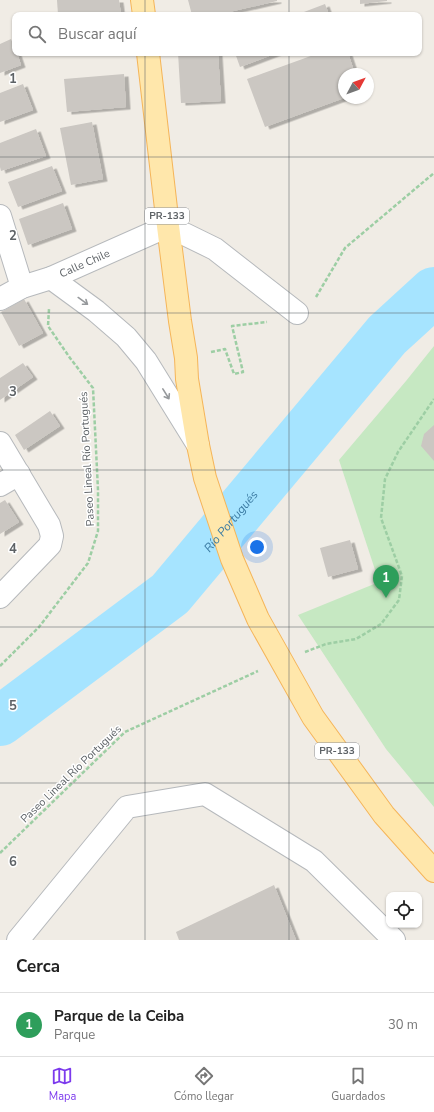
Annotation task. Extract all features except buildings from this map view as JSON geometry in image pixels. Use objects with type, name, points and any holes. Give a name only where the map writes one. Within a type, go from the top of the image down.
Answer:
[{"type":"main road","points":[[142,0],[144,12]]},
{"type":"main road","name":"PR-133","points":[[148,56],[180,321],[198,445],[204,478],[232,559],[258,619],[313,717],[384,816],[434,871]]},
{"type":"street","points":[[0,216],[22,287]]},
{"type":"street","name":"Calle Chile","points":[[0,299],[22,287],[51,278],[168,226]]},
{"type":"street","points":[[168,226],[216,249],[298,313]]},
{"type":"street","points":[[51,278],[96,311],[126,336],[146,361],[198,445]]},
{"type":"street","points":[[0,443],[49,525],[52,536],[50,545],[0,597]]},
{"type":"street","points":[[0,485],[19,474]]},
{"type":"street","points":[[18,940],[127,807],[205,794],[314,861],[394,940]]},
{"type":"path","points":[[187,369],[225,348],[234,374],[242,372],[232,326],[267,322],[298,313],[310,305],[345,248],[434,173]]},
{"type":"path","name":"Paseo Lineal Río Portugués","points":[[0,666],[39,628],[88,563],[98,531],[98,490],[93,388],[48,326],[51,278]]},
{"type":"path","name":"Paseo Lineal Río Portugués","points":[[0,853],[125,732],[281,661],[326,644],[356,638],[380,624],[399,600],[402,576],[380,518],[385,479],[398,452],[434,399]]},
{"type":"green space","points":[[434,346],[434,807],[386,749],[298,615],[379,582],[339,460]]},
{"type":"waterway","name":"Río Portugués","points":[[0,721],[170,594],[387,335],[434,292]]},
{"type":"place","name":"Parque de la Ceiba","points":[[386,598]]}]
